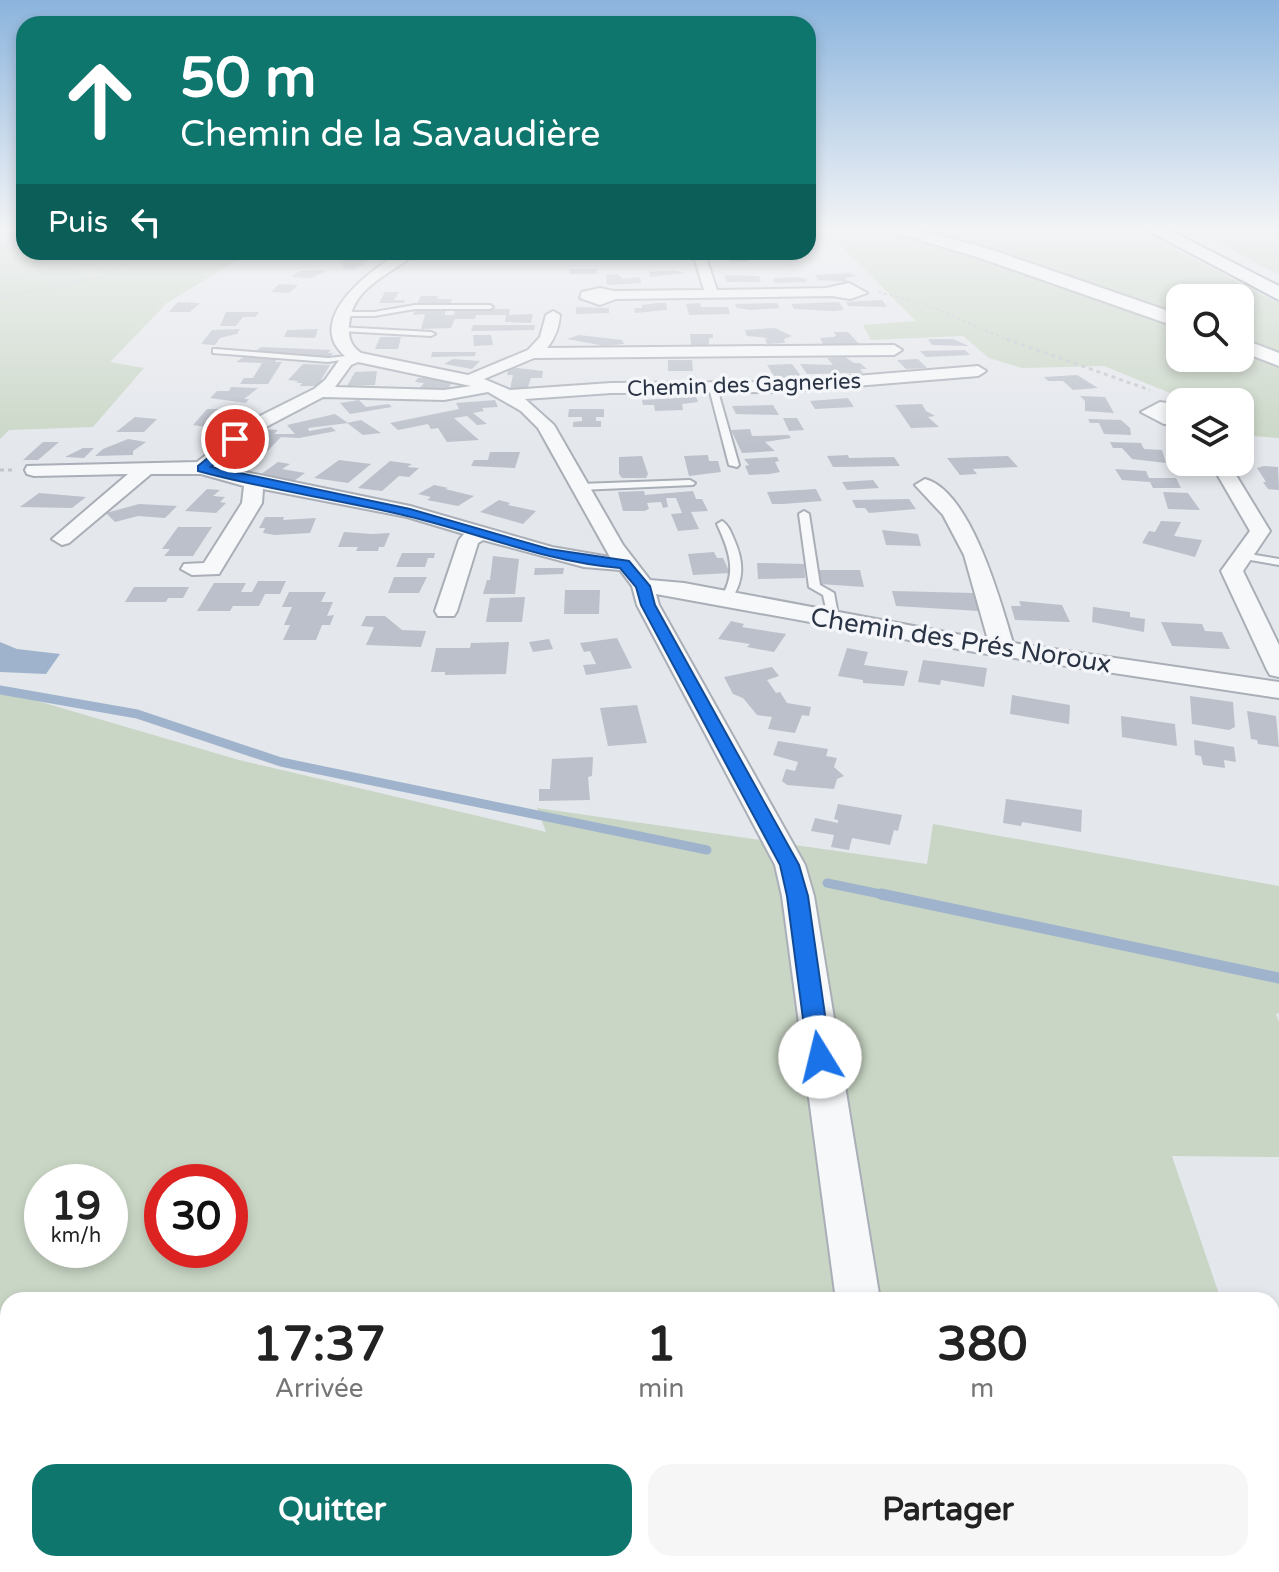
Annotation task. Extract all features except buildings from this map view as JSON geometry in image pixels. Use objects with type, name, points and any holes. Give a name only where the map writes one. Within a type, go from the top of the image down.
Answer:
[{"type":"main road","points":[[1131,303],[1166,315]]},
{"type":"main road","points":[[1133,303],[1166,315]]},
{"type":"main road","points":[[1254,348],[1279,358]]},
{"type":"street","points":[[348,303],[342,321],[345,348],[356,357],[470,380],[509,395],[532,409],[545,425],[624,564],[643,586],[648,605],[790,865],[798,896],[857,1292]]},
{"type":"street","points":[[533,353],[546,343],[552,331],[553,315]]},
{"type":"street","points":[[470,380],[533,353],[894,350]]},
{"type":"street","points":[[202,468],[256,425],[320,392],[331,383],[345,362],[356,357]]},
{"type":"street","name":"Chemin des Gagneries","points":[[509,395],[611,388],[782,387],[978,371]]},
{"type":"street","points":[[320,392],[444,395],[488,388]]},
{"type":"street","points":[[34,470],[202,468],[254,482],[361,501],[584,561],[624,564]]},
{"type":"street","points":[[62,539],[146,469]]},
{"type":"street","points":[[1227,476],[1260,531],[1232,571],[1279,670]]},
{"type":"street","points":[[211,569],[252,503],[254,482]]},
{"type":"street","points":[[925,485],[952,512],[975,555],[1003,649]]},
{"type":"street","points":[[446,611],[469,540],[481,532]]},
{"type":"street","name":"Chemin des Prés Noroux","points":[[643,586],[1003,649],[1279,690]]},
{"type":"lane","points":[[1134,303],[1166,315]]},
{"type":"lane","points":[[342,321],[415,307],[490,307]]},
{"type":"lane","points":[[342,321],[431,334]]},
{"type":"lane","points":[[216,351],[328,360],[356,357]]},
{"type":"lane","points":[[713,388],[734,465]]},
{"type":"lane","points":[[580,487],[690,483]]},
{"type":"lane","points":[[804,514],[815,587],[828,593],[833,620]]},
{"type":"lane","points":[[722,524],[732,544],[739,575],[736,586],[726,599]]},
{"type":"lane","points":[[1243,556],[1279,562]]},
{"type":"path","points":[[921,303],[982,330],[1097,368],[1166,398]]},
{"type":"green space","points":[[0,303],[167,303],[110,362],[144,368],[93,427],[9,430],[0,439]]},
{"type":"green space","points":[[898,303],[1111,303],[1166,323],[1166,372],[1254,372],[1254,357],[1279,367],[1279,438],[1254,436],[1254,388],[1166,388],[1166,391],[1104,366],[1022,368],[989,358],[963,336],[871,340],[863,325],[916,321]]},
{"type":"green space","points":[[1149,303],[1166,303],[1166,309]]},
{"type":"green space","points":[[1254,303],[1279,303],[1279,352],[1254,342]]},
{"type":"green space","points":[[0,690],[239,760],[546,832],[537,808],[927,864],[933,824],[1279,886],[1279,1013],[1276,1014],[1279,1022],[1279,1157],[1172,1156],[1218,1292],[0,1292]]},
{"type":"water","points":[[0,642],[17,649],[60,654],[46,674],[0,672]]},
{"type":"waterway","points":[[0,690],[137,714],[281,762],[707,850]]},
{"type":"waterway","points":[[827,883],[890,896]]},
{"type":"waterway","points":[[881,894],[1279,978]]},
{"type":"route","points":[[235,439],[202,468],[244,480],[410,512],[584,561],[624,564],[643,586],[648,605],[790,865],[798,896],[820,1057]]}]
